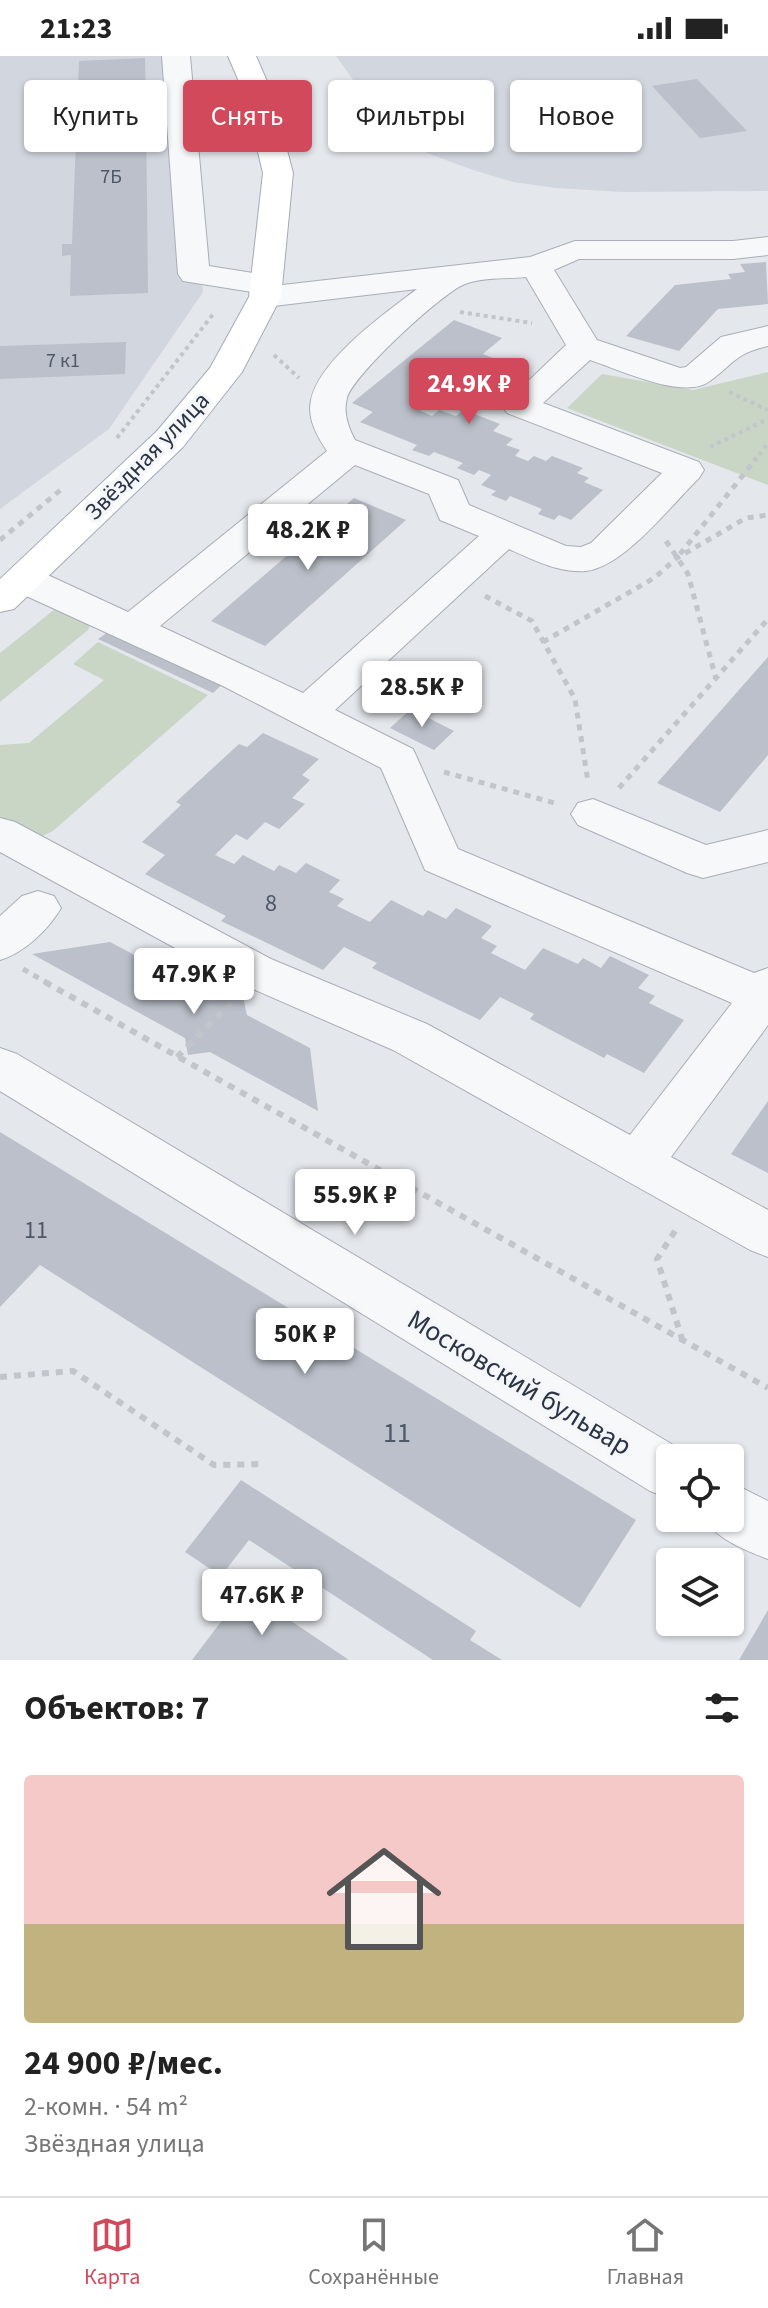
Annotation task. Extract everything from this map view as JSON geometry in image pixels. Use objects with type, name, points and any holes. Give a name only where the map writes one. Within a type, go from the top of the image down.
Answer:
[{"type":"main road","name":"Звёздная улица","points":[[12,590],[170,439],[225,372],[266,290],[278,173],[258,93],[242,56]]},
{"type":"street","points":[[176,56],[194,274],[227,278],[266,290],[402,286],[455,275],[536,266],[575,250],[733,250],[768,246]]},
{"type":"street","points":[[536,266],[576,335],[678,378],[703,373],[733,344],[768,336]]},
{"type":"street","points":[[402,286],[329,397],[331,433],[342,447],[445,488],[453,512],[560,557],[586,559],[604,551],[686,470],[519,406],[576,335]]},
{"type":"street","points":[[132,629],[351,450]]},
{"type":"street","points":[[307,712],[504,534]]},
{"type":"street","points":[[12,590],[132,629],[398,759],[441,859],[765,991],[733,1040],[637,1163]]},
{"type":"street","points":[[593,814],[703,862],[768,846]]},
{"type":"street","points":[[0,833],[261,974],[410,1037],[768,1235]]},
{"type":"street","points":[[7,954],[38,908]]},
{"type":"street","name":"Московский бульвар","points":[[0,1067],[656,1465]]},
{"type":"street","points":[[744,1517],[768,1532]]},
{"type":"path","points":[[109,447],[223,303],[227,278]]},
{"type":"path","points":[[402,286],[480,312],[576,335]]},
{"type":"path","points":[[673,465],[768,419]]},
{"type":"path","points":[[543,642],[654,578],[677,558],[768,443]]},
{"type":"path","points":[[0,540],[64,488]]},
{"type":"path","points":[[645,511],[688,574],[716,679]]},
{"type":"path","points":[[677,558],[746,518],[768,515]]},
{"type":"path","points":[[398,759],[593,814],[575,699],[532,621],[454,579]]},
{"type":"path","points":[[636,770],[768,619]]},
{"type":"path","points":[[7,954],[177,1057],[768,1388]]},
{"type":"path","points":[[177,1057],[261,974]]},
{"type":"path","points":[[682,1340],[657,1259],[697,1196]]},
{"type":"path","points":[[0,1377],[73,1371],[214,1465],[263,1464]]},
{"type":"shaded area","points":[[0,56],[182,56],[183,152],[191,152],[203,292],[109,429],[0,509]]},
{"type":"shaded area","points":[[336,56],[768,56],[768,191],[622,192],[513,182],[425,152],[494,152],[494,80],[353,80]]},
{"type":"green space","points":[[768,372],[768,485],[567,408],[602,374],[693,390]]},
{"type":"green space","points":[[60,605],[91,622],[88,630],[0,702],[0,653]]},
{"type":"green space","points":[[98,642],[208,695],[53,831],[40,837],[0,822],[0,745],[29,743],[104,680],[73,664]]},
{"type":"building","points":[[145,58],[146,80],[78,80],[79,61]]},
{"type":"building","points":[[697,79],[747,131],[700,138],[652,86]]},
{"type":"building","points":[[76,152],[146,152],[148,293],[70,296],[71,255],[62,256],[62,244],[72,244]]},
{"type":"building","points":[[766,262],[768,304],[718,309],[679,351],[626,336],[675,285],[731,279],[728,274],[745,272],[740,264]]},
{"type":"building","points":[[454,320],[502,338],[483,354],[493,358],[475,373],[464,369],[417,409],[432,416],[439,410],[456,416],[464,410],[500,424],[493,431],[513,439],[506,445],[520,450],[515,456],[528,461],[534,456],[546,461],[552,456],[583,468],[577,473],[589,478],[584,482],[603,490],[571,520],[559,515],[554,520],[538,514],[542,509],[510,496],[506,501],[491,495],[496,491],[481,485],[491,475],[479,470],[474,475],[457,468],[463,463],[434,452],[429,456],[412,450],[417,445],[360,422],[373,412],[352,403]]},
{"type":"building","points":[[126,342],[125,374],[0,379],[0,346]]},
{"type":"building","points":[[354,498],[406,520],[265,646],[211,621]]},
{"type":"building","points":[[115,627],[229,678],[213,693],[98,639]]},
{"type":"building","points":[[768,657],[768,755],[720,812],[657,783]]},
{"type":"building","points":[[411,709],[454,731],[434,750],[390,728]]},
{"type":"building","points":[[263,733],[319,759],[302,775],[310,780],[292,798],[305,804],[279,829],[265,822],[247,840],[236,834],[215,855],[234,864],[243,855],[274,871],[279,865],[296,873],[306,863],[340,880],[329,892],[344,899],[337,906],[370,922],[391,900],[423,916],[428,910],[446,919],[456,908],[492,926],[481,938],[497,946],[491,953],[525,970],[543,948],[578,964],[583,958],[601,968],[610,956],[649,975],[638,988],[655,996],[649,1003],[684,1020],[644,1073],[607,1054],[604,1058],[530,1019],[534,1014],[500,997],[480,1020],[372,968],[377,963],[344,947],[323,970],[221,921],[226,916],[145,874],[165,855],[142,842],[181,805],[176,802],[239,744],[247,747]]},
{"type":"building","points":[[110,942],[219,1000],[243,997],[247,1015],[310,1048],[318,1111],[210,1052],[188,1055],[185,1038],[32,954]]},
{"type":"building","points":[[768,1101],[768,1173],[731,1154]]},
{"type":"building","points":[[0,1132],[636,1520],[580,1608],[40,1265],[0,1307]]},
{"type":"building","points":[[241,1480],[476,1631],[470,1640],[502,1660],[433,1660],[249,1540],[221,1576],[185,1552]]},
{"type":"building","points":[[245,1590],[349,1660],[192,1660]]},
{"type":"building","points":[[768,1610],[768,1660],[739,1660]]}]
